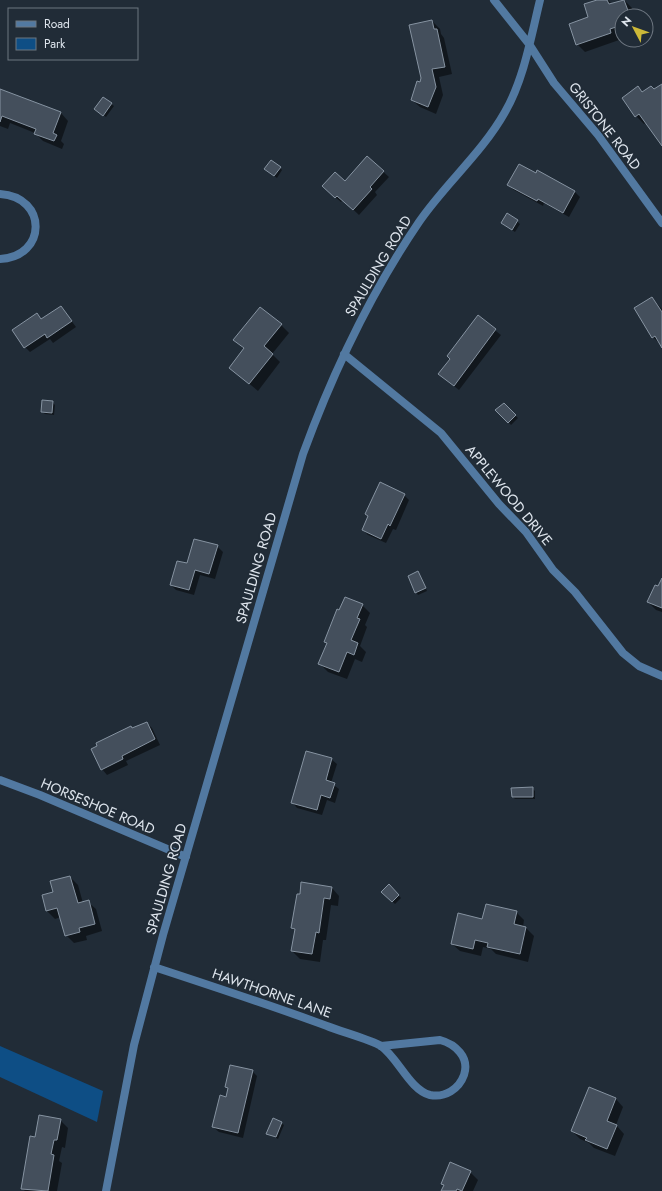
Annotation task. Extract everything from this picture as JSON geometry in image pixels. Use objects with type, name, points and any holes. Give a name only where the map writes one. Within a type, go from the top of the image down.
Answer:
[{"type":"street","name":"GRISTONE ROAD","points":[[494,0],[529,44],[554,83],[567,96],[598,135],[662,222]]},
{"type":"street","name":"SPAULDING ROAD","points":[[106,1191],[134,1045],[154,967],[303,454],[323,400],[367,306],[420,220],[479,148],[505,113],[520,77],[540,0]]},
{"type":"street","points":[[0,194],[10,194],[20,198],[28,205],[34,214],[36,225],[35,236],[30,246],[22,253],[12,258],[0,259]]},
{"type":"street","name":"APPLEWOOD DRIVE","points":[[344,354],[441,433],[494,499],[526,532],[553,570],[575,592],[623,653],[639,666],[662,676]]},
{"type":"street","name":"HORSESHOE ROAD","points":[[0,780],[40,795],[186,857]]},
{"type":"street","name":"HAWTHORNE LANE","points":[[154,967],[262,1002],[381,1046],[440,1040],[449,1042],[456,1047],[462,1055],[465,1063],[465,1072],[456,1088],[439,1096],[430,1095],[422,1091],[381,1046]]},
{"type":"green space","points":[[0,1046],[103,1091],[97,1122],[0,1077]]},
{"type":"building","points":[[597,0],[607,0],[609,4],[624,0],[627,8],[614,8],[614,28],[610,29],[611,33],[576,45],[569,24],[588,17],[584,4]]},
{"type":"building","points":[[432,20],[434,29],[437,29],[445,67],[432,69],[436,87],[428,107],[411,100],[417,81],[420,82],[421,78],[409,25]]},
{"type":"building","points":[[662,84],[662,146],[639,114],[635,117],[622,98],[638,86],[642,92],[651,86],[654,89]]},
{"type":"building","points":[[0,89],[61,112],[53,133],[57,135],[54,141],[34,134],[36,129],[2,116],[0,122]]},
{"type":"building","points":[[103,97],[112,103],[103,116],[94,109]]},
{"type":"building","points":[[367,156],[384,171],[370,187],[372,189],[353,210],[337,196],[335,198],[322,186],[335,172],[345,181]]},
{"type":"building","points":[[271,160],[281,167],[274,176],[264,169]]},
{"type":"building","points":[[519,164],[536,173],[537,170],[575,191],[563,213],[538,199],[537,201],[507,185]]},
{"type":"building","points":[[507,213],[518,220],[512,230],[501,223]]},
{"type":"building","points":[[652,297],[662,312],[662,348],[655,336],[652,338],[634,308]]},
{"type":"building","points":[[61,306],[72,321],[47,338],[45,334],[24,348],[12,330],[37,313],[41,319]]},
{"type":"building","points":[[260,307],[282,324],[264,346],[273,354],[249,384],[229,368],[244,348],[233,340]]},
{"type":"building","points":[[478,315],[496,329],[454,386],[438,374],[450,359],[447,356]]},
{"type":"building","points":[[42,400],[53,401],[52,413],[41,412]]},
{"type":"building","points":[[504,403],[516,415],[508,423],[495,410]]},
{"type":"building","points":[[380,482],[405,494],[390,526],[388,524],[381,539],[362,530],[368,516],[365,514]]},
{"type":"building","points":[[194,539],[218,545],[209,574],[195,570],[189,590],[170,585],[177,561],[187,563]]},
{"type":"building","points":[[418,571],[426,588],[415,593],[408,576]]},
{"type":"building","points":[[662,578],[662,608],[647,602],[655,585],[658,586]]},
{"type":"building","points":[[345,597],[363,604],[357,618],[360,619],[351,640],[358,643],[354,655],[347,652],[339,672],[318,664],[327,643],[324,642],[337,609],[339,610]]},
{"type":"building","points":[[147,722],[155,739],[122,756],[123,759],[101,770],[91,749],[97,746],[96,743],[131,726],[132,728]]},
{"type":"building","points":[[306,751],[332,758],[326,780],[335,783],[330,798],[321,795],[317,810],[291,803]]},
{"type":"building","points":[[533,787],[533,797],[512,797],[511,788]]},
{"type":"building","points":[[70,876],[78,903],[89,900],[95,924],[79,928],[80,932],[65,936],[57,908],[46,911],[42,895],[53,892],[50,881]]},
{"type":"building","points":[[301,882],[332,887],[330,899],[324,898],[319,933],[316,932],[312,954],[291,951],[295,929],[291,928],[297,894],[300,894]]},
{"type":"building","points":[[389,884],[399,895],[392,902],[381,892]]},
{"type":"building","points":[[486,904],[517,911],[514,924],[526,927],[520,954],[487,947],[488,943],[475,940],[473,949],[451,944],[458,913],[482,919]]},
{"type":"building","points":[[230,1065],[253,1070],[238,1133],[212,1127],[220,1095],[226,1097],[228,1088],[225,1087]]},
{"type":"building","points":[[589,1087],[616,1098],[607,1121],[617,1125],[607,1149],[585,1140],[587,1138],[571,1131]]},
{"type":"building","points":[[39,1115],[61,1119],[57,1140],[54,1140],[51,1154],[54,1155],[48,1191],[21,1189],[30,1136],[35,1137]]},
{"type":"building","points":[[273,1118],[282,1122],[276,1137],[266,1134]]},
{"type":"building","points":[[450,1162],[471,1171],[462,1191],[457,1189],[456,1191],[441,1191],[444,1185],[441,1184]]}]
